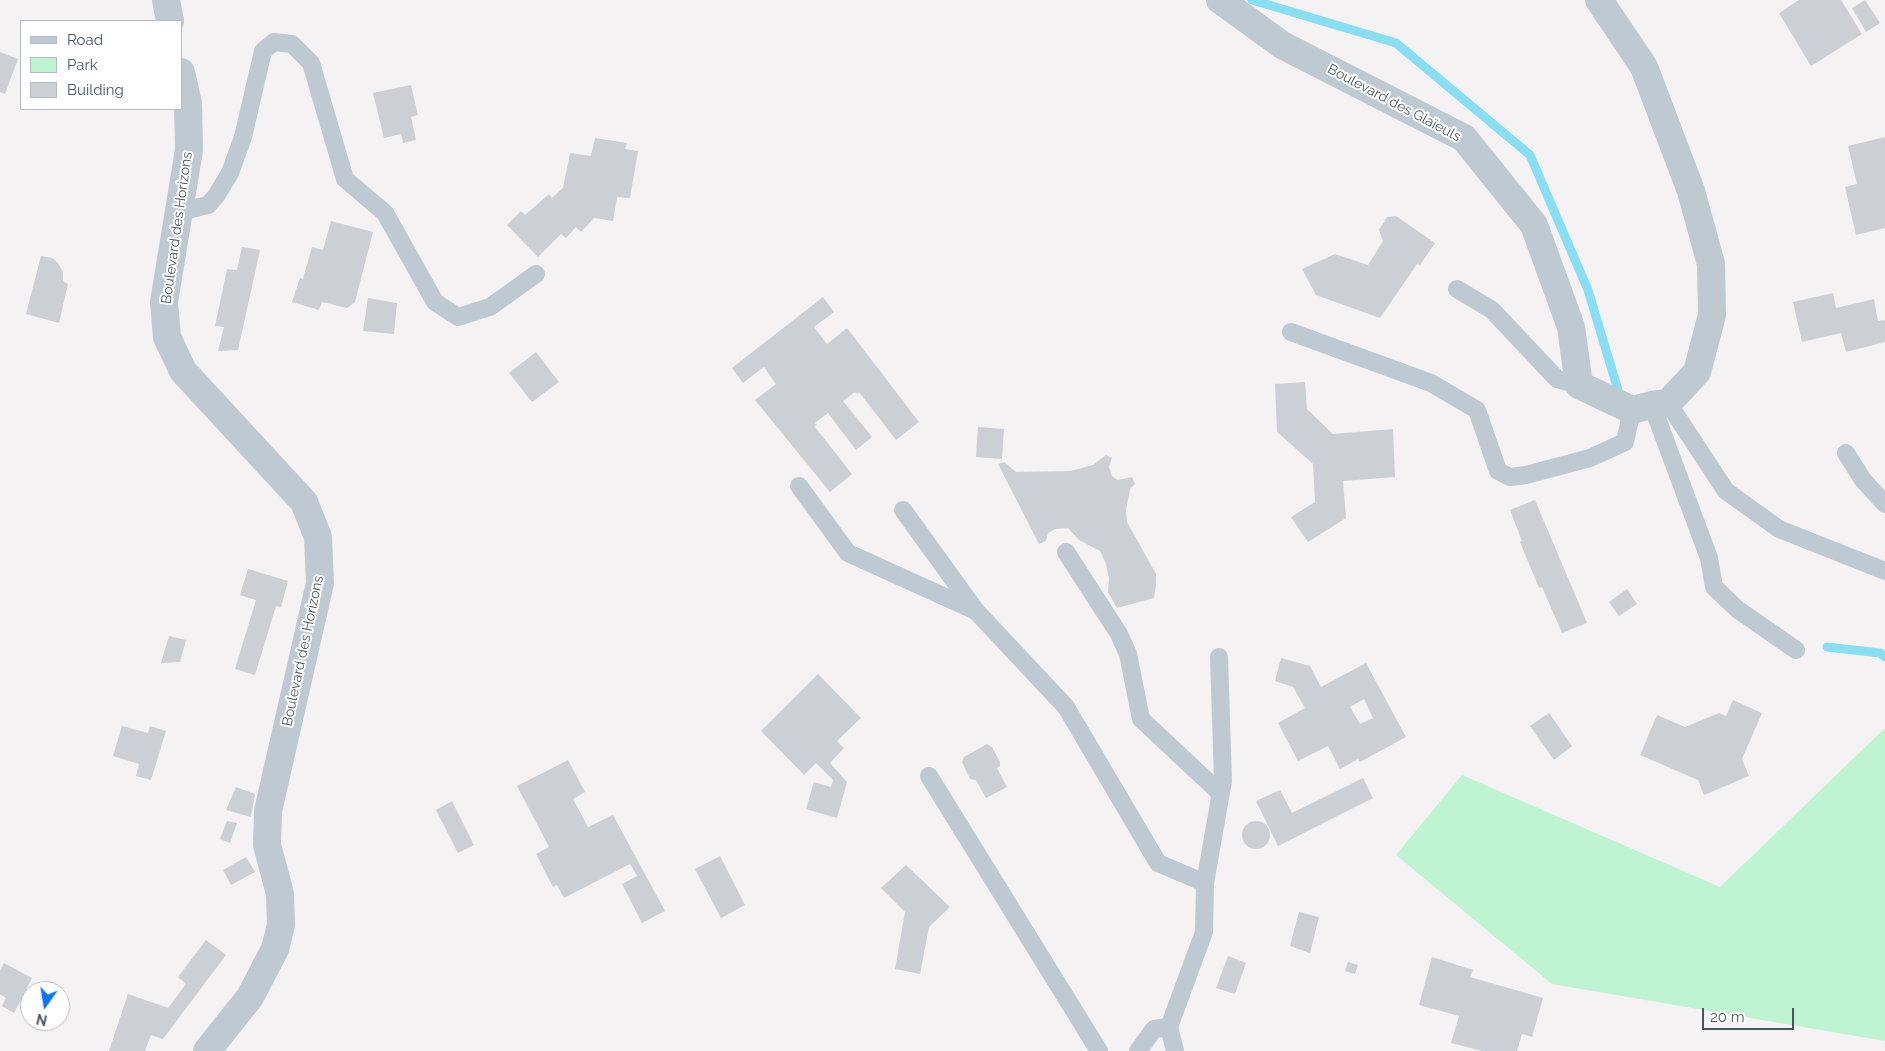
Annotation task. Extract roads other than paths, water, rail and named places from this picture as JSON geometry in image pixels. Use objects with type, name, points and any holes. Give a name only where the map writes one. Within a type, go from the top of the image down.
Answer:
[{"type":"street","points":[[166,0],[170,20]]},
{"type":"street","name":"Boulevard des Glaïeuls","points":[[1220,0],[1282,45],[1464,138],[1534,226],[1571,327],[1579,385]]},
{"type":"street","points":[[1579,385],[1651,406],[1697,372],[1712,315],[1711,264],[1691,191],[1644,66],[1599,0]]},
{"type":"street","name":"Boulevard des Horizons","points":[[182,77],[188,104],[189,150],[164,302],[167,337],[183,371],[304,502],[318,537],[320,583],[268,811],[267,845],[280,894],[282,925],[275,949],[250,997],[207,1051]]},
{"type":"lane","points":[[179,212],[208,205],[216,196],[230,173],[243,137],[263,51],[274,42],[292,44],[311,63],[345,179],[386,214],[435,302],[458,317],[490,307],[536,274]]},
{"type":"lane","points":[[1457,288],[1492,310],[1557,379],[1579,385]]},
{"type":"lane","points":[[1291,332],[1431,383],[1478,410],[1498,471],[1510,477],[1590,458],[1625,442],[1651,406]]},
{"type":"lane","points":[[1651,406],[1726,491],[1779,529],[1885,572]]},
{"type":"lane","points":[[1651,406],[1709,558],[1714,587],[1737,609],[1796,650]]},
{"type":"lane","points":[[1846,453],[1863,480],[1885,504]]},
{"type":"lane","points":[[799,486],[848,553],[976,611]]},
{"type":"lane","points":[[903,510],[976,611],[1066,707],[1158,863],[1205,883]]},
{"type":"lane","points":[[1066,552],[1119,634],[1128,654],[1141,719],[1220,793]]},
{"type":"lane","points":[[1175,1051],[1169,1027],[1204,932],[1205,883],[1222,780],[1218,657]]},
{"type":"lane","points":[[929,776],[1099,1051]]},
{"type":"lane","points":[[1138,1051],[1154,1029],[1169,1027]]},
{"type":"waterway","points":[[1252,0],[1396,43],[1530,155],[1588,290],[1618,390]]},
{"type":"waterway","points":[[1827,647],[1880,653],[1885,657]]}]
